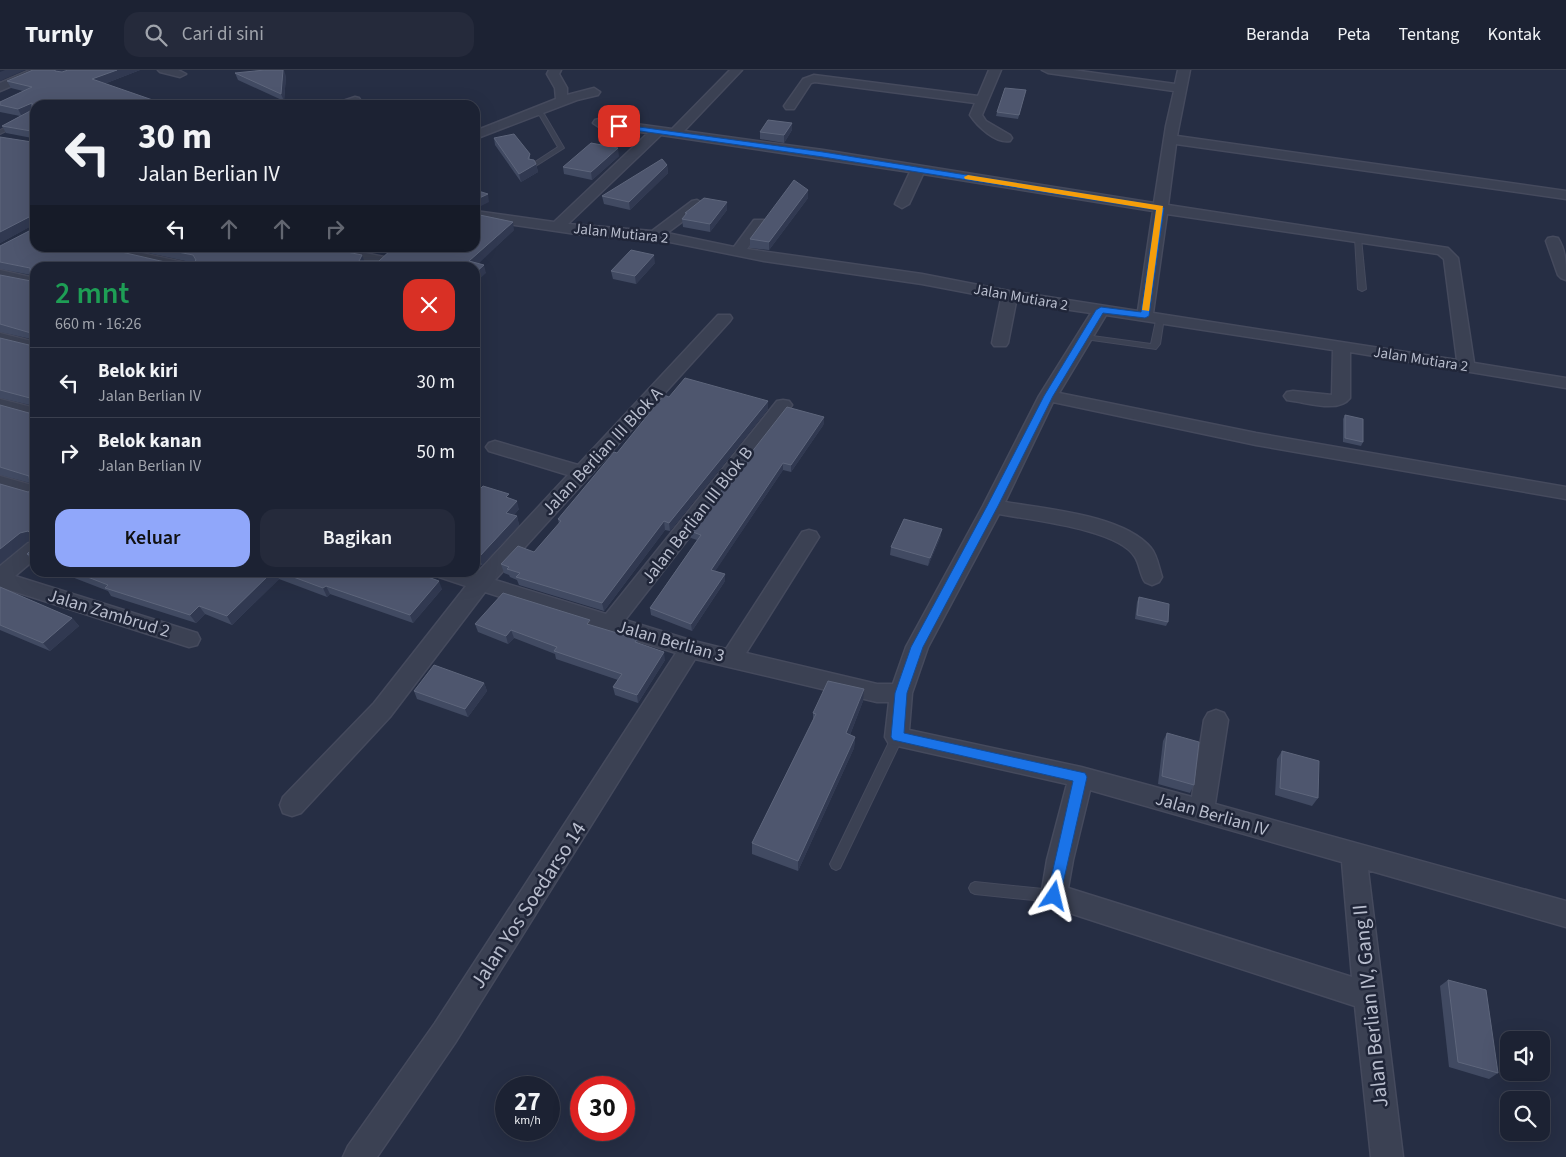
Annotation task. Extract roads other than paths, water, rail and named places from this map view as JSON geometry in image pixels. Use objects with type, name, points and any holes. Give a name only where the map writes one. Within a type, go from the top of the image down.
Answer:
[{"type":"street","points":[[0,87],[40,70]]},
{"type":"street","points":[[164,70],[180,74]]},
{"type":"street","points":[[555,70],[553,74],[562,88],[562,102]]},
{"type":"street","points":[[675,133],[736,70]]},
{"type":"street","points":[[995,70],[976,115],[978,120],[1006,138]]},
{"type":"street","points":[[1048,70],[1179,88]]},
{"type":"street","points":[[1152,317],[1160,208],[1170,139],[1184,70]]},
{"type":"street","points":[[790,106],[807,81],[814,78],[982,100]]},
{"type":"street","points":[[480,133],[594,92]]},
{"type":"street","points":[[599,123],[1435,249],[1447,253],[1452,264],[1466,367]]},
{"type":"street","points":[[558,226],[658,131]]},
{"type":"street","points":[[1170,139],[1566,196]]},
{"type":"street","points":[[902,204],[918,170]]},
{"type":"street","points":[[655,235],[697,204]]},
{"type":"street","name":"Jalan Mutiara 2","points":[[480,216],[583,231],[655,235],[738,252],[922,279],[1010,296],[1342,346],[1566,383]]},
{"type":"street","points":[[738,252],[759,223]]},
{"type":"street","points":[[1552,242],[1566,275]]},
{"type":"street","points":[[120,252],[164,262]]},
{"type":"street","points":[[336,252],[368,262]]},
{"type":"street","points":[[377,262],[388,252]]},
{"type":"street","points":[[0,274],[30,283]]},
{"type":"street","points":[[1000,343],[1010,296]]},
{"type":"street","points":[[897,737],[901,693],[917,647],[993,506],[1048,396],[1101,310]]},
{"type":"street","name":"Jalan Berlian III Blok A","points":[[292,805],[382,710],[480,583],[724,318]]},
{"type":"street","points":[[0,338],[30,346]]},
{"type":"street","points":[[1293,396],[1334,401],[1341,398],[1342,346]]},
{"type":"street","points":[[1048,396],[1256,439],[1566,493]]},
{"type":"street","points":[[0,404],[30,413]]},
{"type":"street","name":"Jalan Berlian III Blok B","points":[[610,624],[783,405]]},
{"type":"street","points":[[495,447],[582,473]]},
{"type":"street","points":[[0,482],[30,491]]},
{"type":"street","points":[[993,506],[1106,528],[1128,539],[1144,553],[1152,577]]},
{"type":"street","points":[[731,659],[809,537]]},
{"type":"street","points":[[0,578],[30,552]]},
{"type":"street","name":"Jalan Berlian 3","points":[[461,577],[690,649],[877,693],[901,693]]},
{"type":"street","name":"Jalan Zambrud 2","points":[[0,578],[189,638]]},
{"type":"street","name":"Jalan Yos Soedarso 14","points":[[359,1157],[445,1033],[690,649]]},
{"type":"street","points":[[1202,811],[1216,720]]},
{"type":"street","name":"Jalan Berlian IV","points":[[897,737],[1081,777],[1566,914]]},
{"type":"street","points":[[1081,777],[1054,896],[1368,996]]},
{"type":"street","name":"Jalan Berlian IV, Gang II","points":[[1354,855],[1387,1157]]},
{"type":"lane","points":[[534,165],[561,148],[542,114],[538,112]]},
{"type":"lane","points":[[3,136],[30,117]]},
{"type":"lane","points":[[1358,238],[1362,289]]},
{"type":"lane","points":[[1085,338],[1153,347],[1156,344],[1152,317]]},
{"type":"lane","points":[[836,864],[897,737]]},
{"type":"lane","points":[[975,888],[1054,896]]}]
